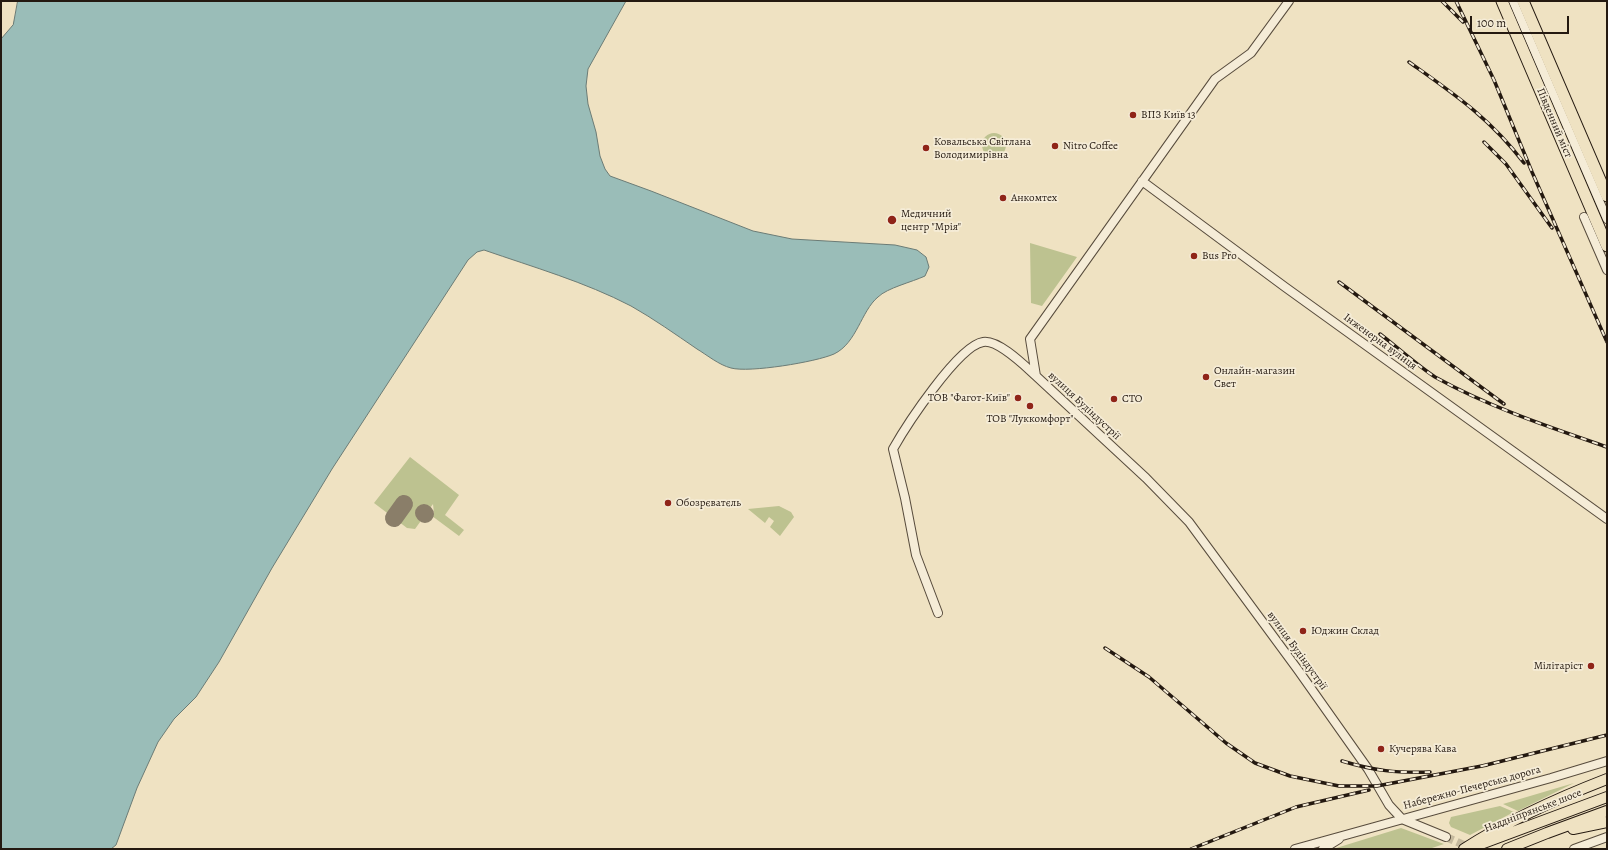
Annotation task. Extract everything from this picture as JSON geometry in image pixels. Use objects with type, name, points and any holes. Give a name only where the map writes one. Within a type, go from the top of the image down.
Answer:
[{"type":"highway","name":"Південний міст","points":[[1502,1],[1607,246]]},
{"type":"highway","name":"Південний міст","points":[[1523,1],[1607,196]]},
{"type":"main road","points":[[1464,849],[1487,834],[1523,816],[1607,779]]},
{"type":"main road","name":"Наддніпрянське шосе","points":[[1468,849],[1607,797]]},
{"type":"main road","points":[[1508,849],[1547,833],[1607,812]]},
{"type":"main road","points":[[1508,849],[1575,829],[1607,822]]},
{"type":"street","name":"вулиця Будіндустрії","points":[[1289,1],[1251,53],[1215,79],[1030,340],[1036,376],[1146,478],[1193,526],[1368,769],[1388,805],[1402,819]]},
{"type":"street","points":[[1513,1],[1607,219]]},
{"type":"street","name":"Інженерна вулиця","points":[[1142,181],[1285,287],[1607,519]]},
{"type":"street","points":[[1584,217],[1607,270]]},
{"type":"street","points":[[938,613],[916,555],[905,498],[893,449],[921,404],[955,363],[974,345],[984,342],[992,343],[1004,349],[1036,376]]},
{"type":"street","name":"Набережно-Печерська дорога","points":[[1295,849],[1607,761]]},
{"type":"street","points":[[1402,819],[1446,837]]},
{"type":"street","name":"Набережно-Печерська дорога","points":[[1323,849],[1343,836]]},
{"type":"street","points":[[1574,849],[1607,837]]},
{"type":"green space","points":[[994,133],[1003,136],[1006,145],[1003,154],[994,157],[985,154],[982,145],[985,136]]},
{"type":"green space","points":[[1030,243],[1077,257],[1042,306],[1031,303]]},
{"type":"green space","points":[[410,457],[459,495],[445,515],[464,530],[459,536],[432,516],[434,513],[433,504],[415,529],[407,528],[374,503]]},
{"type":"green space","points":[[779,506],[791,512],[794,517],[780,536],[770,527],[774,521],[769,517],[765,523],[748,509]]},
{"type":"green space","points":[[1574,783],[1518,811],[1503,804]]},
{"type":"green space","points":[[1500,806],[1514,812],[1470,835],[1451,827],[1449,823],[1451,817]]},
{"type":"green space","points":[[1401,828],[1444,844],[1429,849],[1333,849]]},
{"type":"water","points":[[18,1],[626,1],[588,69],[586,86],[588,104],[596,132],[600,156],[605,169],[610,176],[753,231],[792,239],[895,245],[917,250],[926,257],[929,267],[925,276],[893,288],[878,297],[867,310],[854,335],[842,349],[834,354],[782,366],[740,369],[727,367],[718,362],[648,316],[613,297],[559,275],[484,250],[477,252],[468,260],[332,469],[272,568],[219,662],[196,697],[174,719],[158,742],[137,788],[116,845],[111,849],[1,849],[1,39],[13,25]]},
{"type":"taxiway","points":[[394,518],[404,504]]},
{"type":"tunnel","points":[[1446,837],[1471,848]]},
{"type":"railway","points":[[1442,1],[1463,22]]},
{"type":"railway","points":[[1456,1],[1494,80],[1532,172],[1607,342]]},
{"type":"railway","points":[[1409,62],[1456,96],[1485,120],[1524,163]]},
{"type":"railway","points":[[1484,142],[1506,164],[1552,228]]},
{"type":"railway","points":[[1339,282],[1504,404]]},
{"type":"railway","points":[[1380,334],[1428,373],[1476,398],[1520,416],[1607,447]]},
{"type":"railway","points":[[1105,648],[1149,677],[1226,743],[1255,763],[1290,776],[1339,786],[1377,786],[1487,765]]},
{"type":"railway","points":[[1482,766],[1607,735]]},
{"type":"railway","points":[[1342,761],[1386,771],[1430,772]]},
{"type":"railway","points":[[1191,849],[1296,807],[1369,790]]},
{"type":"place","name":"ВПЗ Київ 13","points":[[1133,115]]},
{"type":"place","name":"Nitro Coffee","points":[[1055,146]]},
{"type":"place","name":"Ковальська Світлана Володимирівна","points":[[926,148]]},
{"type":"place","name":"Анкомтех","points":[[1003,198]]},
{"type":"place","name":"Медичний центр \"Мрія\"","points":[[892,220]]},
{"type":"place","name":"Bus Pro","points":[[1194,256]]},
{"type":"place","name":"Онлайн-магазин Свет","points":[[1206,377]]},
{"type":"place","name":"ТОВ \"Фагот-Київ\"","points":[[1018,398]]},
{"type":"place","name":"СТО","points":[[1114,399]]},
{"type":"place","name":"ТОВ \"Луккомфорт\"","points":[[1030,406]]},
{"type":"place","name":"Обозрєватєль","points":[[668,503]]},
{"type":"place","name":"Юджин Склад","points":[[1303,631]]},
{"type":"place","name":"Мілітаріст","points":[[1591,666]]},
{"type":"place","name":"Кучерява Кава","points":[[1381,749]]}]
